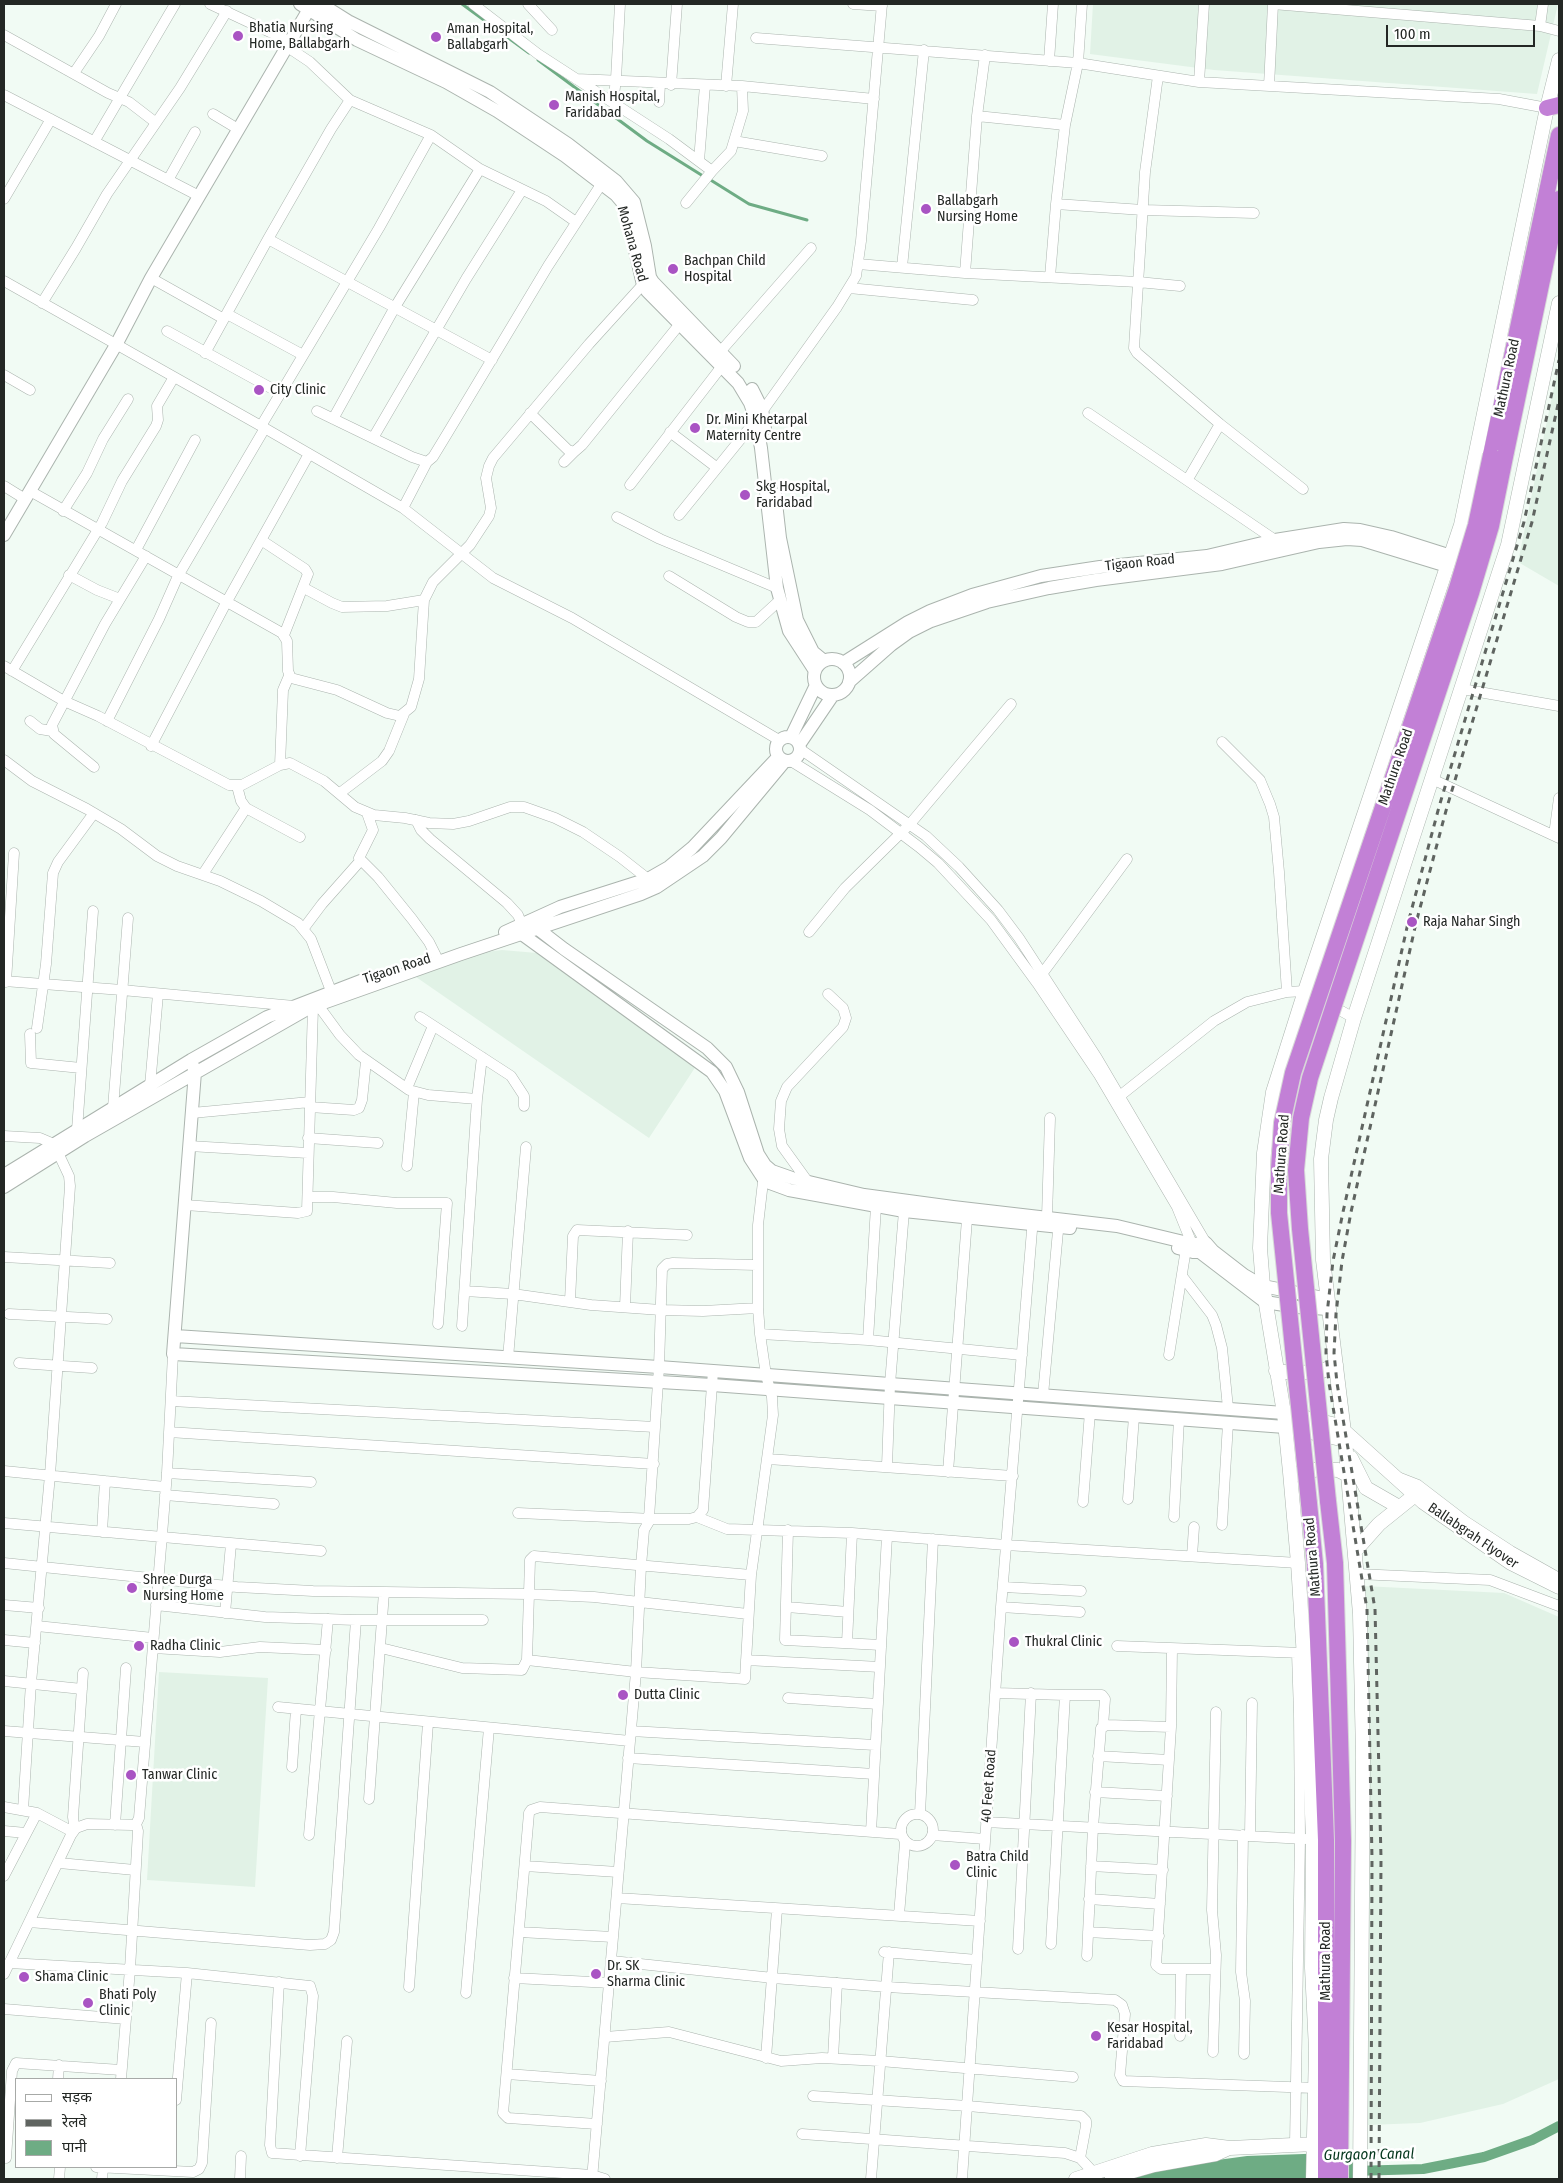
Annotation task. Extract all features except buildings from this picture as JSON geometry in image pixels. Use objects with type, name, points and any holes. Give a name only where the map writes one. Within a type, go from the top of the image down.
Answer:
[{"type":"highway","name":"Mathura Road","points":[[1340,2179],[1323,2148],[1343,1840],[1335,1563],[1300,1229],[1296,1170],[1301,1118],[1310,1078],[1471,593],[1491,526],[1498,454],[1559,135]]},
{"type":"highway","name":"Mathura Road","points":[[1326,2179],[1323,2148],[1326,1840],[1316,1573],[1279,1213],[1282,1124],[1293,1073],[1457,588],[1498,454],[1559,199]]},
{"type":"main road","points":[[1313,2179],[1323,2148],[1315,2088],[1316,2050],[1306,1839],[1309,1737],[1300,1653],[1298,1563],[1291,1479],[1284,1420],[1263,1286],[1260,1239],[1264,1153],[1273,1092],[1461,525],[1553,106],[1559,60]]},
{"type":"main road","points":[[1398,1507],[1366,1488],[1356,1470],[1348,1437],[1336,1365],[1323,1260],[1321,1159],[1326,1120],[1354,1018],[1508,545],[1559,303]]},
{"type":"main road","points":[[1276,1371],[1298,1373],[1322,1371],[1336,1365]]},
{"type":"main road","points":[[1284,1420],[1332,1424],[1348,1437]]},
{"type":"main road","points":[[1348,1437],[1348,1474],[1357,1574],[1364,1756],[1360,2179]]},
{"type":"main road","name":"Ballabgrah Flyover","points":[[1348,1437],[1419,1498],[1510,1563],[1559,1587]]},
{"type":"main road","points":[[1291,1479],[1303,1472],[1319,1469],[1338,1470],[1348,1474]]},
{"type":"main road","points":[[1355,1551],[1379,1524],[1398,1507],[1419,1498]]},
{"type":"main road","points":[[1076,2179],[1216,2154],[1230,2148],[1295,2144],[1323,2148]]},
{"type":"street","points":[[74,73],[116,4]]},
{"type":"street","points":[[94,142],[175,4]]},
{"type":"street","points":[[210,4],[227,11],[287,44],[310,62],[350,100],[431,135],[480,169],[552,205],[576,222]]},
{"type":"street","name":"Mohana Road","points":[[321,4],[367,31],[490,92],[605,172],[634,202],[645,246],[647,281],[743,375],[759,414],[773,475],[780,538],[792,600],[803,634],[814,652],[824,661]]},
{"type":"street","points":[[473,4],[538,54],[669,139],[712,171]]},
{"type":"street","points":[[528,4],[552,30]]},
{"type":"street","points":[[613,103],[620,4]]},
{"type":"street","points":[[671,85],[678,4]]},
{"type":"street","points":[[726,86],[733,4]]},
{"type":"street","points":[[679,515],[759,414],[856,276],[882,5],[853,4]]},
{"type":"street","points":[[1049,61],[1052,4]]},
{"type":"street","points":[[1050,277],[1065,125],[1078,63],[1082,4]]},
{"type":"street","points":[[1199,82],[1204,4]]},
{"type":"street","points":[[1268,86],[1273,4],[1540,26],[1559,31]]},
{"type":"street","points":[[1540,26],[1543,4]]},
{"type":"street","points":[[4,535],[116,345],[151,278],[200,196],[307,6]]},
{"type":"street","name":"Mohana Road","points":[[307,6],[388,56],[426,72],[518,124],[602,183],[622,202],[651,297],[722,366],[745,392],[759,414],[770,536],[779,594],[789,630],[815,671]]},
{"type":"street","points":[[42,304],[107,194],[180,88],[227,11]]},
{"type":"street","points":[[4,35],[108,93],[134,105],[155,122]]},
{"type":"street","points":[[756,38],[1078,63],[1199,82],[1499,99],[1553,106]]},
{"type":"street","points":[[902,267],[924,50]]},
{"type":"street","points":[[965,273],[977,116],[985,55]]},
{"type":"street","points":[[1158,76],[1145,172],[1134,348],[1137,353],[1220,424],[1303,490]]},
{"type":"street","points":[[574,79],[616,80],[671,85],[742,86],[874,99]]},
{"type":"street","points":[[659,102],[660,84]]},
{"type":"street","points":[[699,161],[705,85]]},
{"type":"street","points":[[686,203],[731,151],[743,111],[742,86]]},
{"type":"street","points":[[4,95],[200,196]]},
{"type":"street","points":[[205,353],[331,129],[350,100]]},
{"type":"street","points":[[214,114],[238,129]]},
{"type":"street","points":[[977,116],[1065,125]]},
{"type":"street","points":[[4,199],[51,119]]},
{"type":"street","points":[[168,180],[195,132]]},
{"type":"street","points":[[107,721],[159,619],[178,576],[263,427],[280,393],[347,282],[431,135]]},
{"type":"street","points":[[734,141],[822,156]]},
{"type":"street","points":[[333,420],[394,307],[480,169]]},
{"type":"street","points":[[403,508],[427,462],[433,457],[576,222],[602,183]]},
{"type":"street","points":[[373,438],[466,279],[522,190]]},
{"type":"street","points":[[1056,204],[1143,210],[1254,213]]},
{"type":"street","points":[[268,239],[492,360]]},
{"type":"street","points":[[720,352],[811,248]]},
{"type":"street","points":[[858,264],[965,273],[1180,286]]},
{"type":"street","points":[[151,278],[303,355]]},
{"type":"street","points":[[4,281],[403,508],[493,578],[572,618],[792,743],[910,824],[959,867],[981,891],[1018,938],[1117,1098],[1199,1249],[1265,1302],[1297,1308],[1328,1304]]},
{"type":"street","points":[[340,793],[382,761],[389,751],[404,714],[411,707],[419,679],[424,600],[433,582],[441,572],[462,554],[483,527],[490,512],[486,478],[488,466],[589,344],[647,281]]},
{"type":"street","points":[[849,288],[973,300]]},
{"type":"street","points":[[564,462],[582,445],[679,325]]},
{"type":"street","points":[[166,331],[280,393]]},
{"type":"street","points":[[630,485],[722,366]]},
{"type":"street","points":[[4,376],[30,390]]},
{"type":"street","points":[[174,377],[157,406],[158,420],[156,426],[119,486],[98,530],[8,668],[64,701],[107,721],[222,782],[237,786],[280,765],[295,764],[324,781],[355,807],[367,813],[429,823],[453,824],[469,821],[510,807],[524,807],[555,818],[583,832],[648,879]]},
{"type":"street","points":[[63,510],[90,466],[103,439],[128,400]]},
{"type":"street","points":[[317,411],[427,462]]},
{"type":"street","points":[[530,413],[568,450],[574,452]]},
{"type":"street","points":[[1088,413],[1188,479],[1275,540]]},
{"type":"street","points":[[1188,479],[1220,424]]},
{"type":"street","points":[[670,432],[716,467]]},
{"type":"street","points":[[136,550],[195,440]]},
{"type":"street","points":[[151,746],[260,540],[309,454]]},
{"type":"street","points":[[4,486],[63,510],[284,635],[288,641],[289,676],[283,690],[280,765]]},
{"type":"street","points":[[616,517],[779,594],[756,622],[748,622],[736,617],[669,576]]},
{"type":"street","name":"Tigaon Road","points":[[849,682],[908,632],[931,622],[1010,596],[1080,576],[1207,556],[1326,530],[1360,530],[1392,537],[1449,561]]},
{"type":"street","name":"Tigaon Road","points":[[843,663],[908,622],[930,611],[972,595],[1041,576],[1080,576],[1222,564],[1319,542],[1350,539],[1362,540],[1449,561]]},
{"type":"street","points":[[260,540],[307,571],[308,578],[284,635]]},
{"type":"street","points":[[52,731],[52,725],[64,701],[146,556]]},
{"type":"street","points":[[69,575],[120,599]]},
{"type":"street","points":[[304,588],[337,606],[387,606],[424,600]]},
{"type":"street","points":[[785,760],[798,757],[792,743],[816,685],[815,671],[824,661],[830,659],[843,663],[850,675],[849,682],[845,688],[833,694],[792,743],[776,748],[785,760],[870,810],[938,863],[990,920],[1117,1098]]},
{"type":"street","points":[[289,676],[337,690],[393,716],[404,714]]},
{"type":"street","points":[[816,685],[826,694],[833,694]]},
{"type":"street","points":[[1462,689],[1559,706]]},
{"type":"street","points":[[809,932],[845,888],[910,824],[1011,704]]},
{"type":"street","points":[[30,721],[40,729],[52,731],[94,767]]},
{"type":"street","points":[[1222,742],[1260,780],[1272,810],[1279,872],[1287,992]]},
{"type":"street","points":[[4,760],[32,781],[94,813],[157,856],[177,866],[203,874],[261,901],[304,928],[311,939],[331,991]]},
{"type":"street","name":"Tigaon Road","points":[[529,928],[560,907],[648,879],[680,859],[785,760]]},
{"type":"street","name":"Tigaon Road","points":[[4,1175],[57,1148],[193,1066],[267,1016],[308,1007],[331,991],[436,956],[558,921],[641,894],[679,874],[703,856],[721,838],[785,760]]},
{"type":"street","points":[[1432,779],[1557,837],[1559,798]]},
{"type":"street","points":[[237,786],[241,801],[246,808],[300,837]]},
{"type":"street","points":[[203,874],[246,808]]},
{"type":"street","points":[[82,1068],[31,1062],[42,984],[54,869],[94,813]]},
{"type":"street","points":[[367,813],[373,830],[359,854],[361,860],[400,904],[429,942],[436,956]]},
{"type":"street","points":[[416,820],[421,830],[430,839],[507,902],[529,928],[712,1072],[725,1092],[750,1158],[763,1178],[770,1183],[789,1190],[904,1211],[967,1219],[1055,1221],[1199,1249],[1263,1286],[1328,1304]]},
{"type":"street","points":[[14,853],[5,982],[87,987],[308,1007],[529,928]]},
{"type":"street","points":[[1042,974],[1127,859]]},
{"type":"street","points":[[304,928],[322,904],[361,860]]},
{"type":"street","points":[[77,1130],[93,912]]},
{"type":"street","points":[[113,1108],[128,918]]},
{"type":"street","points":[[529,928],[707,1048],[717,1058],[732,1079],[758,1154],[765,1165],[781,1175],[864,1195],[953,1207],[1033,1221]]},
{"type":"street","points":[[1117,1098],[1230,1010],[1246,1002],[1287,992],[1305,991],[1354,1018]]},
{"type":"street","points":[[150,1086],[158,994]]},
{"type":"street","points":[[808,1182],[782,1146],[780,1129],[781,1101],[787,1087],[843,1027],[846,1018],[843,1008],[828,994]]},
{"type":"street","points":[[308,1007],[366,1061],[411,1090],[477,1099]]},
{"type":"street","points":[[185,1206],[298,1213],[306,1211],[310,1105],[308,1007]]},
{"type":"street","points":[[420,1017],[482,1057],[516,1082],[524,1096],[524,1106]]},
{"type":"street","points":[[407,1166],[411,1090],[433,1026]]},
{"type":"street","points":[[462,1326],[477,1099],[482,1057]]},
{"type":"street","points":[[192,1113],[310,1105],[354,1110],[359,1108],[362,1100],[366,1061]]},
{"type":"street","points":[[9,2158],[6,2111],[12,2070],[16,2062],[60,2065],[121,2075],[130,1969],[138,1831],[136,1824],[140,1814],[157,1579],[167,1472],[173,1354],[192,1113],[193,1066]]},
{"type":"street","name":"Tigaon Road","points":[[4,1187],[57,1148],[77,1130],[150,1086],[193,1066]]},
{"type":"street","points":[[1043,1395],[1055,1221],[1050,1118]]},
{"type":"street","points":[[4,1136],[40,1138],[57,1148],[69,1176],[70,1186],[50,1475],[31,1683],[23,1810]]},
{"type":"street","points":[[308,1138],[378,1143]]},
{"type":"street","points":[[189,1146],[308,1153]]},
{"type":"street","points":[[508,1358],[526,1147]]},
{"type":"street","points":[[527,1660],[636,1672],[745,1679],[751,1575],[773,1415],[760,1334],[758,1308],[758,1225],[765,1165]]},
{"type":"street","points":[[308,1197],[334,1197],[397,1203],[447,1203],[438,1324]]},
{"type":"street","points":[[868,1340],[876,1206]]},
{"type":"street","points":[[887,1466],[890,1384],[904,1211]]},
{"type":"street","points":[[948,1472],[967,1219]]},
{"type":"street","name":"40 Feet Road","points":[[962,2179],[1006,1545],[1033,1221]]},
{"type":"street","points":[[570,1301],[573,1236],[575,1231],[579,1229],[687,1235]]},
{"type":"street","points":[[625,1307],[628,1231]]},
{"type":"street","points":[[1169,1355],[1182,1276],[1199,1249]]},
{"type":"street","points":[[4,1257],[110,1263]]},
{"type":"street","points":[[592,2177],[597,2124],[603,2107],[601,2081],[636,1672],[644,1530],[652,1518],[662,1270],[667,1264],[757,1265]]},
{"type":"street","points":[[1182,1276],[1212,1315],[1216,1325],[1222,1348],[1228,1408]]},
{"type":"street","points":[[464,1291],[513,1294],[661,1310],[703,1311],[758,1308]]},
{"type":"street","points":[[9,1314],[108,1319]]},
{"type":"street","points":[[760,1334],[868,1340],[1022,1355]]},
{"type":"street","points":[[175,1336],[659,1367],[1228,1408],[1284,1420]]},
{"type":"street","points":[[173,1354],[712,1385],[1228,1423],[1284,1420]]},
{"type":"street","points":[[19,1363],[92,1368]]},
{"type":"street","points":[[518,1513],[689,1519],[697,1517],[703,1510],[712,1371]]},
{"type":"street","points":[[171,1401],[655,1427]]},
{"type":"street","points":[[1083,1502],[1090,1412]]},
{"type":"street","points":[[1128,1499],[1134,1416]]},
{"type":"street","points":[[1174,1517],[1179,1419]]},
{"type":"street","points":[[1222,1525],[1228,1423]]},
{"type":"street","points":[[169,1432],[654,1464]]},
{"type":"street","points":[[768,1458],[1013,1476]]},
{"type":"street","points":[[4,1471],[105,1481],[165,1491],[274,1504]]},
{"type":"street","points":[[167,1472],[311,1482]]},
{"type":"street","points":[[1394,1476],[1418,1485],[1488,1536],[1532,1564],[1559,1578]]},
{"type":"street","points":[[102,1532],[105,1481]]},
{"type":"street","points":[[697,1517],[726,1529],[788,1530],[1298,1563]]},
{"type":"street","points":[[4,1523],[321,1551]]},
{"type":"street","points":[[1192,1556],[1194,1527]]},
{"type":"street","points":[[788,1530],[785,1640],[881,1645]]},
{"type":"street","points":[[847,1643],[852,1534]]},
{"type":"street","points":[[871,1832],[887,1536]]},
{"type":"street","points":[[920,1814],[933,1539]]},
{"type":"street","points":[[225,1613],[232,1544]]},
{"type":"street","points":[[381,1648],[472,1669],[522,1670],[527,1660],[530,1560],[534,1556],[751,1575]]},
{"type":"street","points":[[4,1563],[227,1586],[313,1591],[528,1594],[594,1597],[748,1614]]},
{"type":"street","points":[[1357,1574],[1490,1580],[1559,1606]]},
{"type":"street","points":[[1003,1587],[1081,1591]]},
{"type":"street","points":[[369,1800],[384,1592]]},
{"type":"street","points":[[4,1605],[39,1608]]},
{"type":"street","points":[[156,1605],[265,1617],[356,1620],[482,1620]]},
{"type":"street","points":[[1002,1607],[1080,1612]]},
{"type":"street","points":[[786,1608],[848,1612]]},
{"type":"street","points":[[309,1835],[328,1619]]},
{"type":"street","points":[[29,1922],[310,1945],[325,1944],[331,1940],[334,1932],[356,1620]]},
{"type":"street","points":[[37,1626],[220,1652],[260,1647],[326,1650]]},
{"type":"street","points":[[4,1640],[35,1643]]},
{"type":"street","points":[[1117,1646],[1172,1650],[1300,1653]]},
{"type":"street","points":[[1172,1650],[1172,1727],[1156,1967],[1216,1969]]},
{"type":"street","points":[[746,1660],[880,1667]]},
{"type":"street","points":[[115,1825],[126,1668]]},
{"type":"street","points":[[4,1974],[75,1830],[73,1817],[84,1673]]},
{"type":"street","points":[[4,1681],[82,1689]]},
{"type":"street","points":[[996,1693],[1102,1695],[1105,1699],[1095,1792],[1087,1956]]},
{"type":"street","points":[[1018,1949],[1026,1823],[1031,1693]]},
{"type":"street","points":[[1051,1944],[1065,1694]]},
{"type":"street","points":[[788,1698],[878,1704]]},
{"type":"street","points":[[1244,2054],[1245,2001],[1242,1972],[1252,1703]]},
{"type":"street","points":[[278,1707],[489,1728],[630,1736],[876,1745]]},
{"type":"street","points":[[292,1767],[296,1709]]},
{"type":"street","points":[[1213,2052],[1216,1969],[1212,1910],[1216,1712]]},
{"type":"street","points":[[409,1987],[428,1722]]},
{"type":"street","points":[[1103,1726],[1172,1727]]},
{"type":"street","points":[[466,1992],[489,1728]]},
{"type":"street","points":[[4,1731],[146,1742]]},
{"type":"street","points":[[1098,1756],[1169,1760]]},
{"type":"street","points":[[628,1758],[874,1774]]},
{"type":"street","points":[[1095,1792],[1167,1796]]},
{"type":"street","points":[[4,1807],[37,1812],[75,1830]]},
{"type":"street","points":[[597,2124],[506,2118],[503,2113],[529,1813],[533,1808],[871,1832],[903,1838],[915,1847],[921,1846],[930,1840],[932,1835],[932,1824],[925,1816],[920,1814],[914,1814],[902,1823],[903,1838],[899,1915]]},
{"type":"street","points":[[4,1873],[37,1812]]},
{"type":"street","points":[[986,1822],[1306,1839],[1295,2144]]},
{"type":"street","points":[[75,1830],[87,1824],[136,1824]]},
{"type":"street","points":[[4,1831],[26,1832]]},
{"type":"street","points":[[932,1835],[985,1839]]},
{"type":"street","points":[[59,1863],[135,1870]]},
{"type":"street","points":[[524,1866],[618,1872]]},
{"type":"street","points":[[1091,1866],[1163,1870]]},
{"type":"street","points":[[617,1898],[980,1921]]},
{"type":"street","points":[[1090,1899],[1160,1904]]},
{"type":"street","points":[[766,2058],[777,1909]]},
{"type":"street","points":[[519,1932],[613,1937]]},
{"type":"street","points":[[1088,1932],[1159,1936]]},
{"type":"street","points":[[871,2179],[887,1987],[885,1952],[977,1960]]},
{"type":"street","points":[[612,1961],[773,1978],[1119,2002],[1125,2014],[1120,2075],[1124,2081],[1315,2088]]},
{"type":"street","points":[[9,1963],[187,1973],[308,1985],[313,1991],[300,2156]]},
{"type":"street","points":[[1180,2036],[1181,1969]]},
{"type":"street","points":[[178,2078],[187,1973]]},
{"type":"street","points":[[514,1978],[610,1983]]},
{"type":"street","points":[[279,1982],[269,2149],[274,2154],[605,2179]]},
{"type":"street","points":[[833,2058],[837,1983]]},
{"type":"street","points":[[4,2009],[126,2018]]},
{"type":"street","points":[[140,2168],[197,2172],[202,2163],[210,2023]]},
{"type":"street","points":[[605,2037],[669,2032],[766,2058],[790,2061],[833,2058],[1073,2078]]},
{"type":"street","points":[[337,2158],[347,2040]]},
{"type":"street","points":[[58,2078],[60,2065]]},
{"type":"street","points":[[507,2074],[601,2081]]},
{"type":"street","points":[[813,2096],[968,2106],[1081,2116],[1086,2121],[1086,2126],[1080,2158]]},
{"type":"street","points":[[802,2134],[965,2144],[1065,2153],[1080,2158],[1099,2176]]},
{"type":"street","points":[[240,2179],[241,2156]]},
{"type":"shaded area","points":[[1093,4],[1558,4],[1537,94],[1214,70],[1090,54]]},
{"type":"shaded area","points":[[1559,362],[1559,586],[1518,562]]},
{"type":"shaded area","points":[[502,950],[537,953],[698,1063],[649,1138],[416,977],[463,955]]},
{"type":"shaded area","points":[[1363,1586],[1504,1593],[1559,1617],[1559,2079],[1503,2104],[1420,2123],[1368,2125]]},
{"type":"shaded area","points":[[159,1672],[268,1678],[255,1887],[147,1880]]},
{"type":"water","points":[[1360,2152],[1361,2179],[1121,2179],[1166,2167],[1247,2156]]},
{"type":"waterway","points":[[462,4],[529,53]]},
{"type":"waterway","points":[[538,60],[647,141],[703,176]]},
{"type":"waterway","points":[[709,179],[749,204],[807,220]]},
{"type":"waterway","name":"Gurgaon Canal","points":[[1353,2171],[1423,2169],[1484,2157],[1532,2140],[1559,2126]]},
{"type":"railway","points":[[1371,2179],[1372,1858],[1367,1609],[1329,1383],[1326,1353],[1327,1314],[1333,1261],[1343,1212],[1408,923],[1439,807],[1524,522],[1559,360]]},
{"type":"railway","points":[[1379,2179],[1381,1858],[1375,1609],[1337,1383],[1334,1353],[1336,1314],[1342,1261],[1351,1212],[1416,923],[1447,807],[1532,522],[1559,400]]},
{"type":"place","name":"Bhatia Nursing Home, Ballabgarh","points":[[238,36]]},
{"type":"place","name":"Aman Hospital, Ballabgarh","points":[[436,37]]},
{"type":"place","name":"Manish Hospital, Faridabad","points":[[554,105]]},
{"type":"place","name":"Ballabgarh Nursing Home","points":[[926,209]]},
{"type":"place","name":"Bachpan Child Hospital","points":[[673,269]]},
{"type":"place","name":"City Clinic","points":[[259,390]]},
{"type":"place","name":"Dr. Mini Khetarpal Maternity Centre","points":[[695,428]]},
{"type":"place","name":"Skg Hospital, Faridabad","points":[[745,495]]},
{"type":"place","name":"Raja Nahar Singh","points":[[1412,922]]},
{"type":"place","name":"Shree Durga Nursing Home","points":[[132,1588]]},
{"type":"place","name":"Thukral Clinic","points":[[1014,1642]]},
{"type":"place","name":"Radha Clinic","points":[[139,1646]]},
{"type":"place","name":"Dutta Clinic","points":[[623,1695]]},
{"type":"place","name":"Tanwar Clinic","points":[[131,1775]]},
{"type":"place","name":"Batra Child Clinic","points":[[955,1865]]},
{"type":"place","name":"Dr. SK Sharma Clinic","points":[[596,1974]]},
{"type":"place","name":"Shama Clinic","points":[[24,1977]]},
{"type":"place","name":"Bhati Poly Clinic","points":[[88,2003]]},
{"type":"place","name":"Kesar Hospital, Faridabad","points":[[1096,2036]]}]
